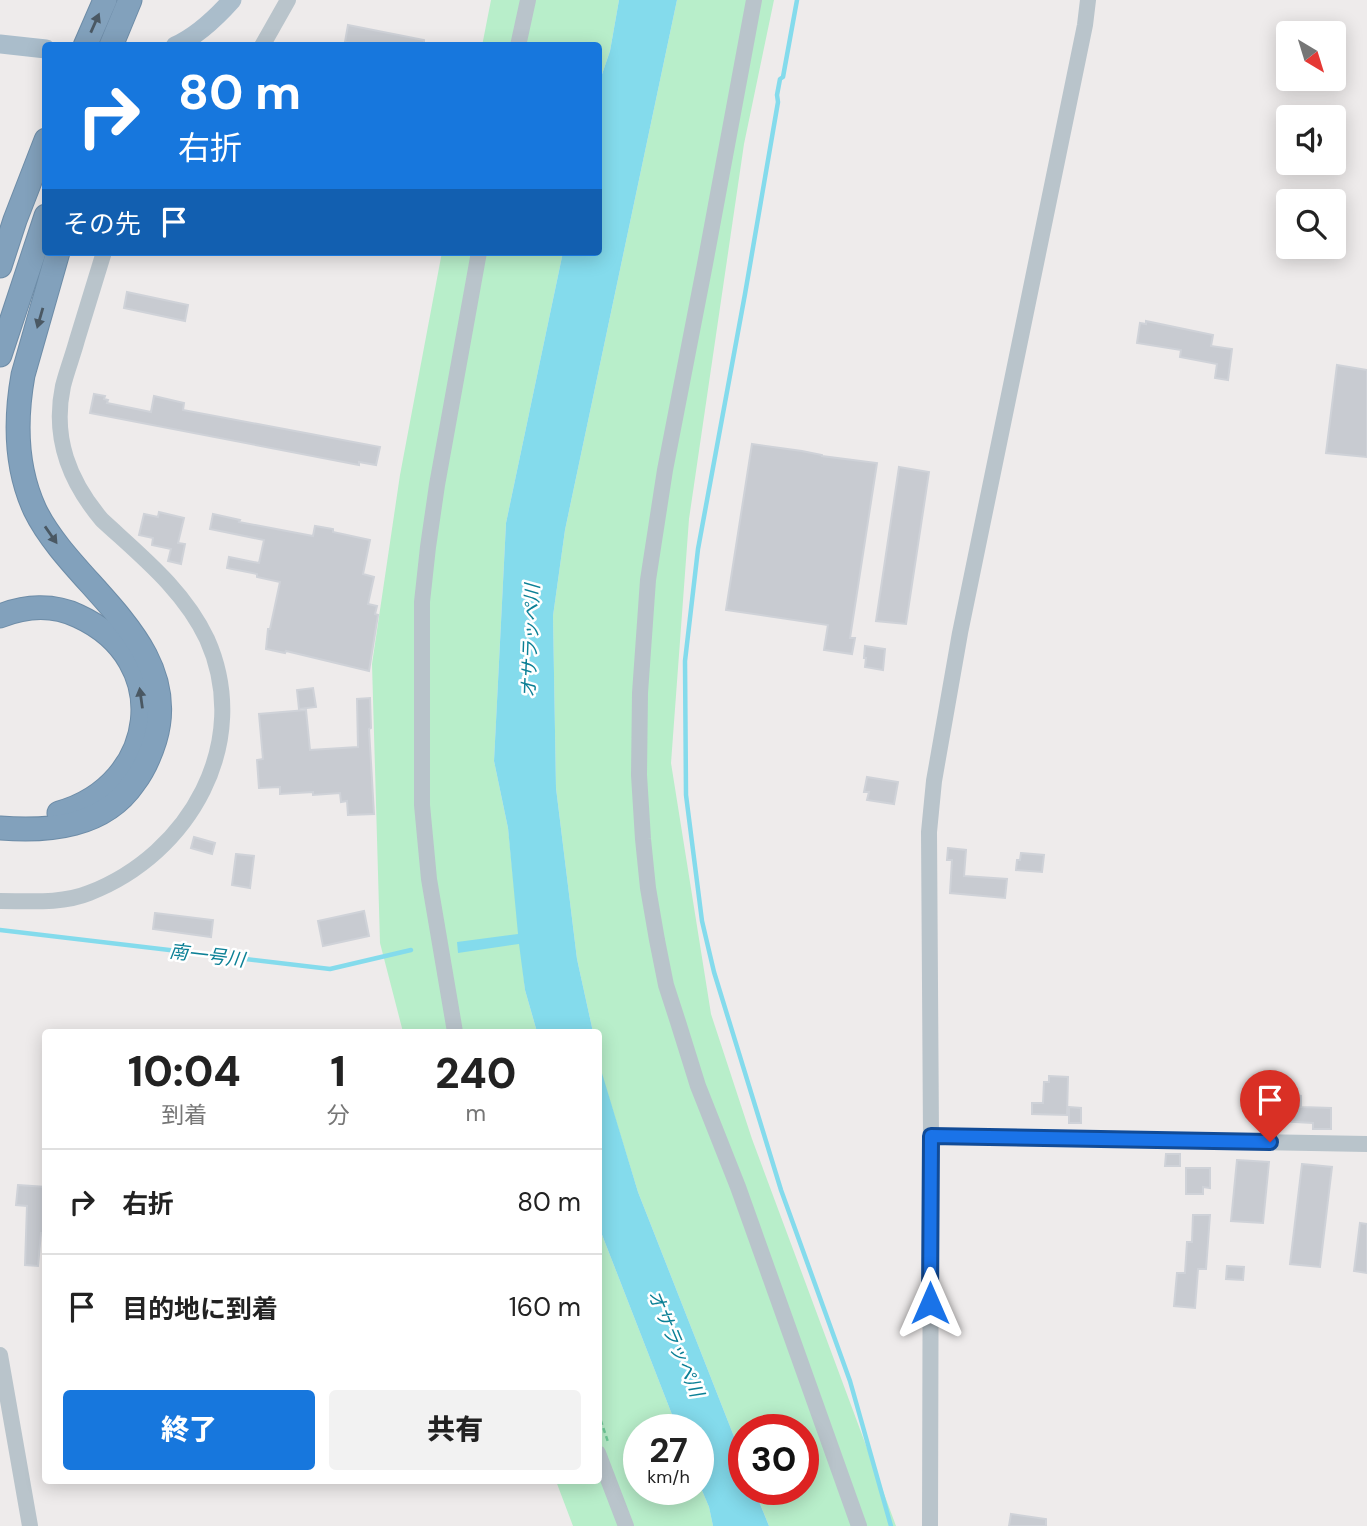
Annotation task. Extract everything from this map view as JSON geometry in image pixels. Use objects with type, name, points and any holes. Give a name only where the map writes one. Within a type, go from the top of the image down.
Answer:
[{"type":"highway","points":[[87,42],[105,0]]},
{"type":"highway","points":[[113,42],[130,0]]},
{"type":"highway","points":[[118,42],[130,0]]},
{"type":"highway","points":[[0,266],[42,150]]},
{"type":"highway","points":[[0,248],[15,220]]},
{"type":"highway","points":[[0,355],[42,228]]},
{"type":"highway","points":[[0,828],[40,830],[59,827],[96,816],[115,804],[131,788],[147,764],[160,719],[159,693],[146,656],[127,626],[46,529],[26,486],[17,427],[20,394],[23,374],[57,256]]},
{"type":"highway","points":[[0,616],[23,609],[47,608],[73,614],[96,625],[114,640],[128,659],[138,680],[143,709],[140,736],[131,758],[120,776],[101,794],[74,809],[60,813],[0,815]]},
{"type":"main road","points":[[182,42],[209,23],[232,0]]},
{"type":"main road","points":[[0,44],[42,49]]},
{"type":"street","points":[[264,42],[288,0]]},
{"type":"street","points":[[519,42],[528,0]]},
{"type":"street","points":[[754,0],[665,470],[648,580],[640,707],[639,775],[643,839],[648,888],[667,985],[698,1086],[738,1187],[859,1526]]},
{"type":"street","points":[[930,1526],[929,844],[934,781],[960,633],[1080,51],[1088,0]]},
{"type":"street","points":[[0,901],[70,899],[89,894],[142,863],[168,841],[192,811],[211,775],[220,740],[220,684],[212,652],[200,625],[176,591],[92,508],[74,481],[64,454],[60,423],[63,386],[103,256]]},
{"type":"street","points":[[454,1029],[429,879],[422,805],[422,602],[437,485],[478,256]]},
{"type":"street","points":[[931,1136],[1367,1144]]},
{"type":"street","points":[[0,1355],[30,1526]]},
{"type":"street","points":[[602,1463],[626,1526]]},
{"type":"green space","points":[[491,0],[619,0],[610,51],[602,74],[602,42],[483,42]]},
{"type":"green space","points":[[677,0],[774,0],[744,144],[689,519],[671,763],[711,1014],[752,1139],[896,1526],[769,1526],[760,1505],[819,1505],[819,1414],[728,1414],[728,1421],[638,1192],[602,1075],[602,1029],[592,1029],[577,959],[556,788],[553,616],[565,530]]},
{"type":"green space","points":[[441,256],[562,256],[506,523],[494,761],[508,828],[525,990],[536,1029],[402,1029],[380,943],[372,664],[400,475]]},
{"type":"green space","points":[[602,1235],[672,1414],[623,1414],[623,1505],[708,1505],[713,1526],[573,1526],[557,1484],[602,1484]]},
{"type":"water","name":"オサラッペ川","points":[[619,0],[677,0],[565,530],[553,616],[556,788],[577,959],[592,1029],[536,1029],[525,990],[519,944],[458,953],[457,942],[518,934],[508,828],[494,761],[506,523],[562,256],[602,256],[602,74],[610,51]]},
{"type":"water","name":"オサラッペ川","points":[[602,1073],[638,1192],[728,1421],[728,1505],[760,1505],[769,1526],[713,1526],[708,1505],[714,1505],[714,1414],[672,1414],[602,1235]]},
{"type":"building","points":[[348,25],[424,40],[424,42],[345,42]]},
{"type":"building","points":[[127,292],[188,305],[185,321],[124,308]]},
{"type":"building","points":[[1146,321],[1213,335],[1211,346],[1232,349],[1228,380],[1215,378],[1217,364],[1180,357],[1181,350],[1137,343],[1140,323],[1146,324]]},
{"type":"building","points":[[1337,365],[1367,370],[1367,457],[1326,453]]},
{"type":"building","points":[[94,394],[105,396],[107,403],[151,412],[154,396],[184,403],[183,410],[380,447],[376,465],[359,462],[359,465],[90,413]]},
{"type":"building","points":[[752,444],[877,463],[850,638],[855,638],[852,654],[824,650],[828,625],[726,610]]},
{"type":"building","points":[[899,467],[929,472],[906,624],[876,621]]},
{"type":"building","points":[[159,512],[184,518],[178,543],[185,544],[181,564],[168,561],[171,549],[152,545],[153,538],[139,535],[144,514],[158,517]]},
{"type":"building","points":[[213,514],[240,520],[239,522],[313,536],[315,526],[370,540],[363,574],[374,577],[368,604],[377,606],[375,614],[378,615],[369,671],[286,651],[266,649],[268,629],[280,582],[227,568],[229,557],[259,563],[264,540],[210,529]]},
{"type":"building","points":[[865,646],[885,649],[883,670],[865,667]]},
{"type":"building","points":[[313,688],[316,707],[299,709],[297,690]]},
{"type":"building","points":[[370,698],[374,814],[348,815],[347,801],[341,802],[340,793],[280,794],[280,787],[259,788],[257,760],[263,759],[259,714],[306,710],[310,750],[358,747],[357,699]]},
{"type":"building","points":[[867,777],[898,782],[894,804],[867,800],[869,792],[864,792]]},
{"type":"building","points":[[194,837],[215,843],[212,854],[191,848]]},
{"type":"building","points":[[948,848],[966,850],[964,876],[1007,879],[1005,898],[950,893],[952,860],[947,860]]},
{"type":"building","points":[[1021,853],[1044,855],[1042,872],[1016,870]]},
{"type":"building","points":[[236,854],[254,856],[250,888],[232,885]]},
{"type":"building","points":[[364,911],[369,936],[323,946],[318,921]]},
{"type":"building","points":[[155,913],[213,920],[211,937],[153,929]]},
{"type":"building","points":[[1049,1076],[1068,1077],[1067,1115],[1032,1114],[1032,1103],[1043,1103],[1044,1082],[1049,1082]]},
{"type":"building","points":[[1279,1094],[1301,1096],[1301,1107],[1331,1108],[1331,1129],[1313,1129],[1313,1123],[1278,1121]]},
{"type":"building","points":[[1069,1107],[1081,1108],[1081,1123],[1069,1123]]},
{"type":"building","points":[[1166,1154],[1180,1154],[1180,1166],[1165,1166]]},
{"type":"building","points":[[1237,1160],[1269,1162],[1263,1223],[1231,1221]]},
{"type":"building","points":[[1302,1164],[1332,1167],[1320,1267],[1290,1264]]},
{"type":"building","points":[[1186,1168],[1210,1168],[1210,1188],[1203,1187],[1203,1194],[1186,1194]]},
{"type":"building","points":[[18,1185],[42,1187],[42,1233],[38,1266],[25,1265],[27,1206],[16,1205]]},
{"type":"building","points":[[1193,1215],[1210,1215],[1206,1269],[1198,1269],[1195,1308],[1174,1306],[1177,1273],[1185,1273],[1187,1242],[1192,1242]]},
{"type":"building","points":[[1360,1223],[1367,1224],[1367,1273],[1354,1271]]},
{"type":"building","points":[[1227,1266],[1244,1267],[1243,1280],[1226,1279]]},
{"type":"building","points":[[1011,1514],[1046,1519],[1046,1526],[1009,1526]]},
{"type":"waterway","points":[[797,0],[783,77],[780,79],[777,95],[745,294],[698,549],[685,661],[686,795],[702,921],[714,972],[781,1190],[850,1381],[891,1526]]},
{"type":"waterway","name":"南一号川","points":[[0,930],[330,969],[411,950]]},
{"type":"route","points":[[930,1303],[931,1136],[1270,1142]]}]
